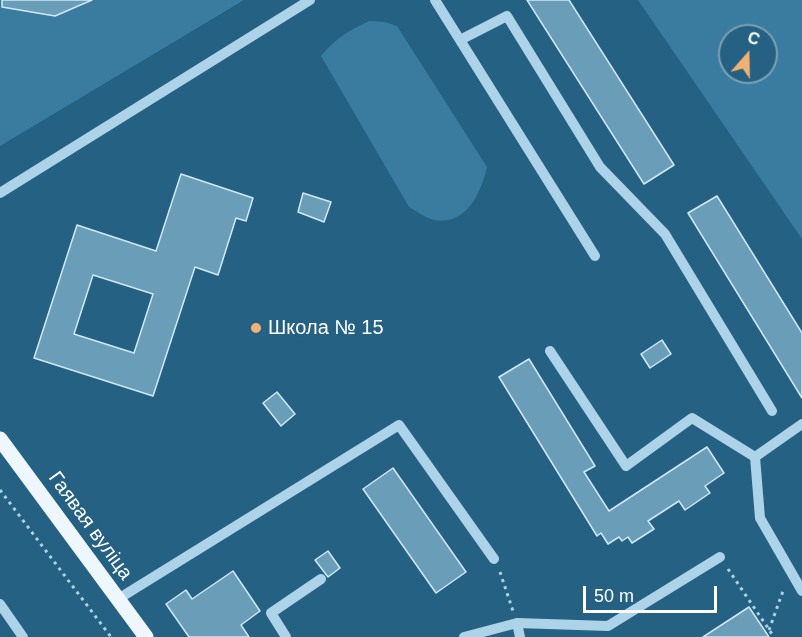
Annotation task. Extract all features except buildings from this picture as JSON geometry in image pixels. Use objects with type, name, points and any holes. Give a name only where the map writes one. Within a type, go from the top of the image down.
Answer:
[{"type":"main road","name":"Гаявая вуліца","points":[[0,439],[146,637]]},
{"type":"street","points":[[0,193],[310,0]]},
{"type":"street","points":[[435,0],[595,256]]},
{"type":"street","points":[[460,40],[507,16],[600,167],[665,234],[772,411]]},
{"type":"street","points":[[550,351],[626,466],[692,418],[755,457]]},
{"type":"street","points":[[755,457],[802,424]]},
{"type":"street","points":[[118,599],[399,425],[494,559]]},
{"type":"street","points":[[755,457],[760,518],[802,591]]},
{"type":"street","points":[[464,637],[517,623],[608,626],[720,558]]},
{"type":"street","points":[[286,637],[271,613],[321,579]]},
{"type":"street","points":[[0,604],[23,637]]},
{"type":"street","points":[[517,623],[520,637]]},
{"type":"path","points":[[0,490],[111,637]]},
{"type":"path","points":[[720,558],[774,637]]},
{"type":"path","points":[[494,559],[506,583],[517,623]]},
{"type":"path","points":[[769,630],[783,591]]},
{"type":"shaded area","points":[[0,0],[244,0],[0,146]]},
{"type":"shaded area","points":[[638,0],[802,0],[802,239]]},
{"type":"shaded area","points":[[369,21],[385,22],[397,26],[487,167],[476,197],[464,212],[456,217],[435,220],[409,207],[321,56],[343,36]]},
{"type":"place","name":"Школа № 15","points":[[256,328]]}]
